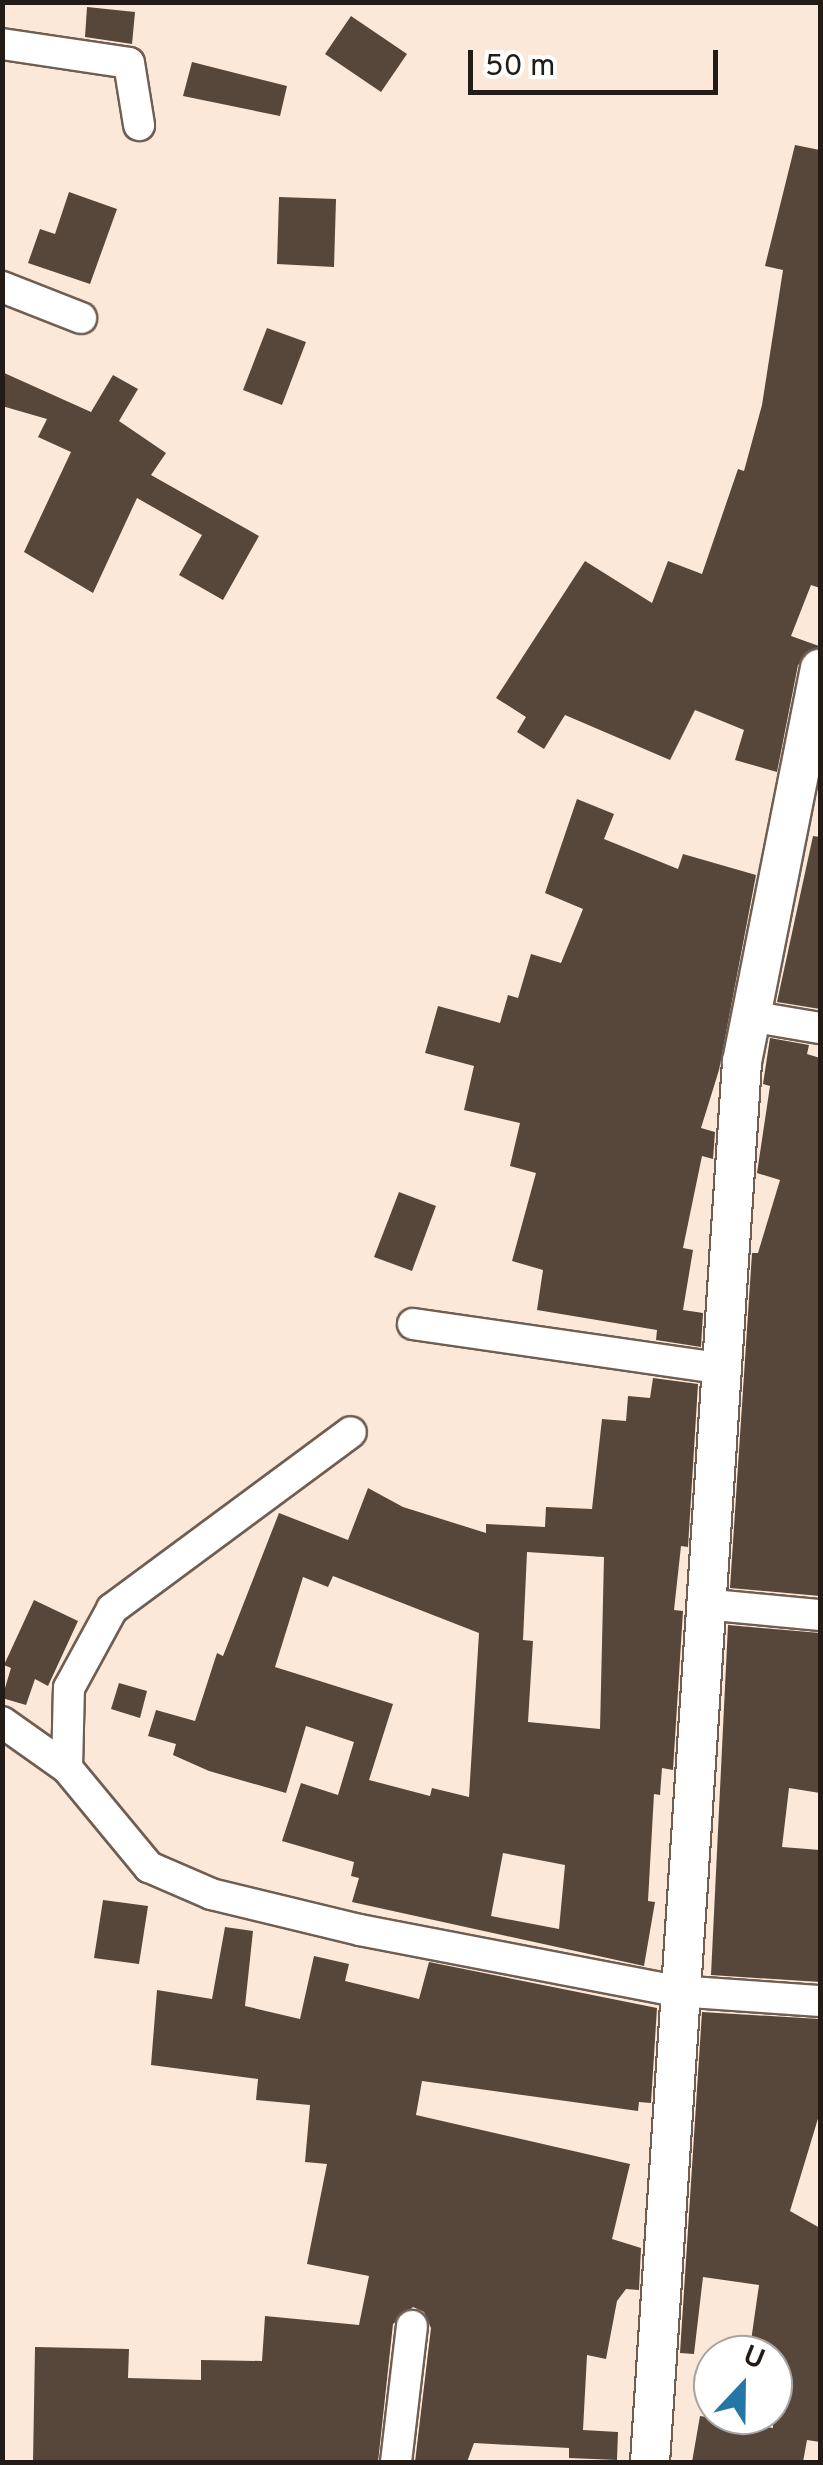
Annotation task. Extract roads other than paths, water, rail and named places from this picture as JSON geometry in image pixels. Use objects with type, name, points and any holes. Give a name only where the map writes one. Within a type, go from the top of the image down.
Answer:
[{"type":"street","points":[[2,44],[129,62],[140,125]]},
{"type":"street","points":[[2,287],[82,318]]},
{"type":"street","points":[[650,2462],[718,1368],[749,1016],[820,670]]},
{"type":"street","points":[[749,1016],[820,1028]]},
{"type":"street","points":[[413,1324],[718,1368]]},
{"type":"street","points":[[67,1768],[69,1688],[112,1608],[351,1432]]},
{"type":"street","points":[[703,1604],[820,1615]]},
{"type":"street","points":[[2,1722],[67,1768],[149,1867],[176,1882],[360,1930],[677,1991],[820,2000]]},
{"type":"street","points":[[396,2462],[412,2326]]}]
